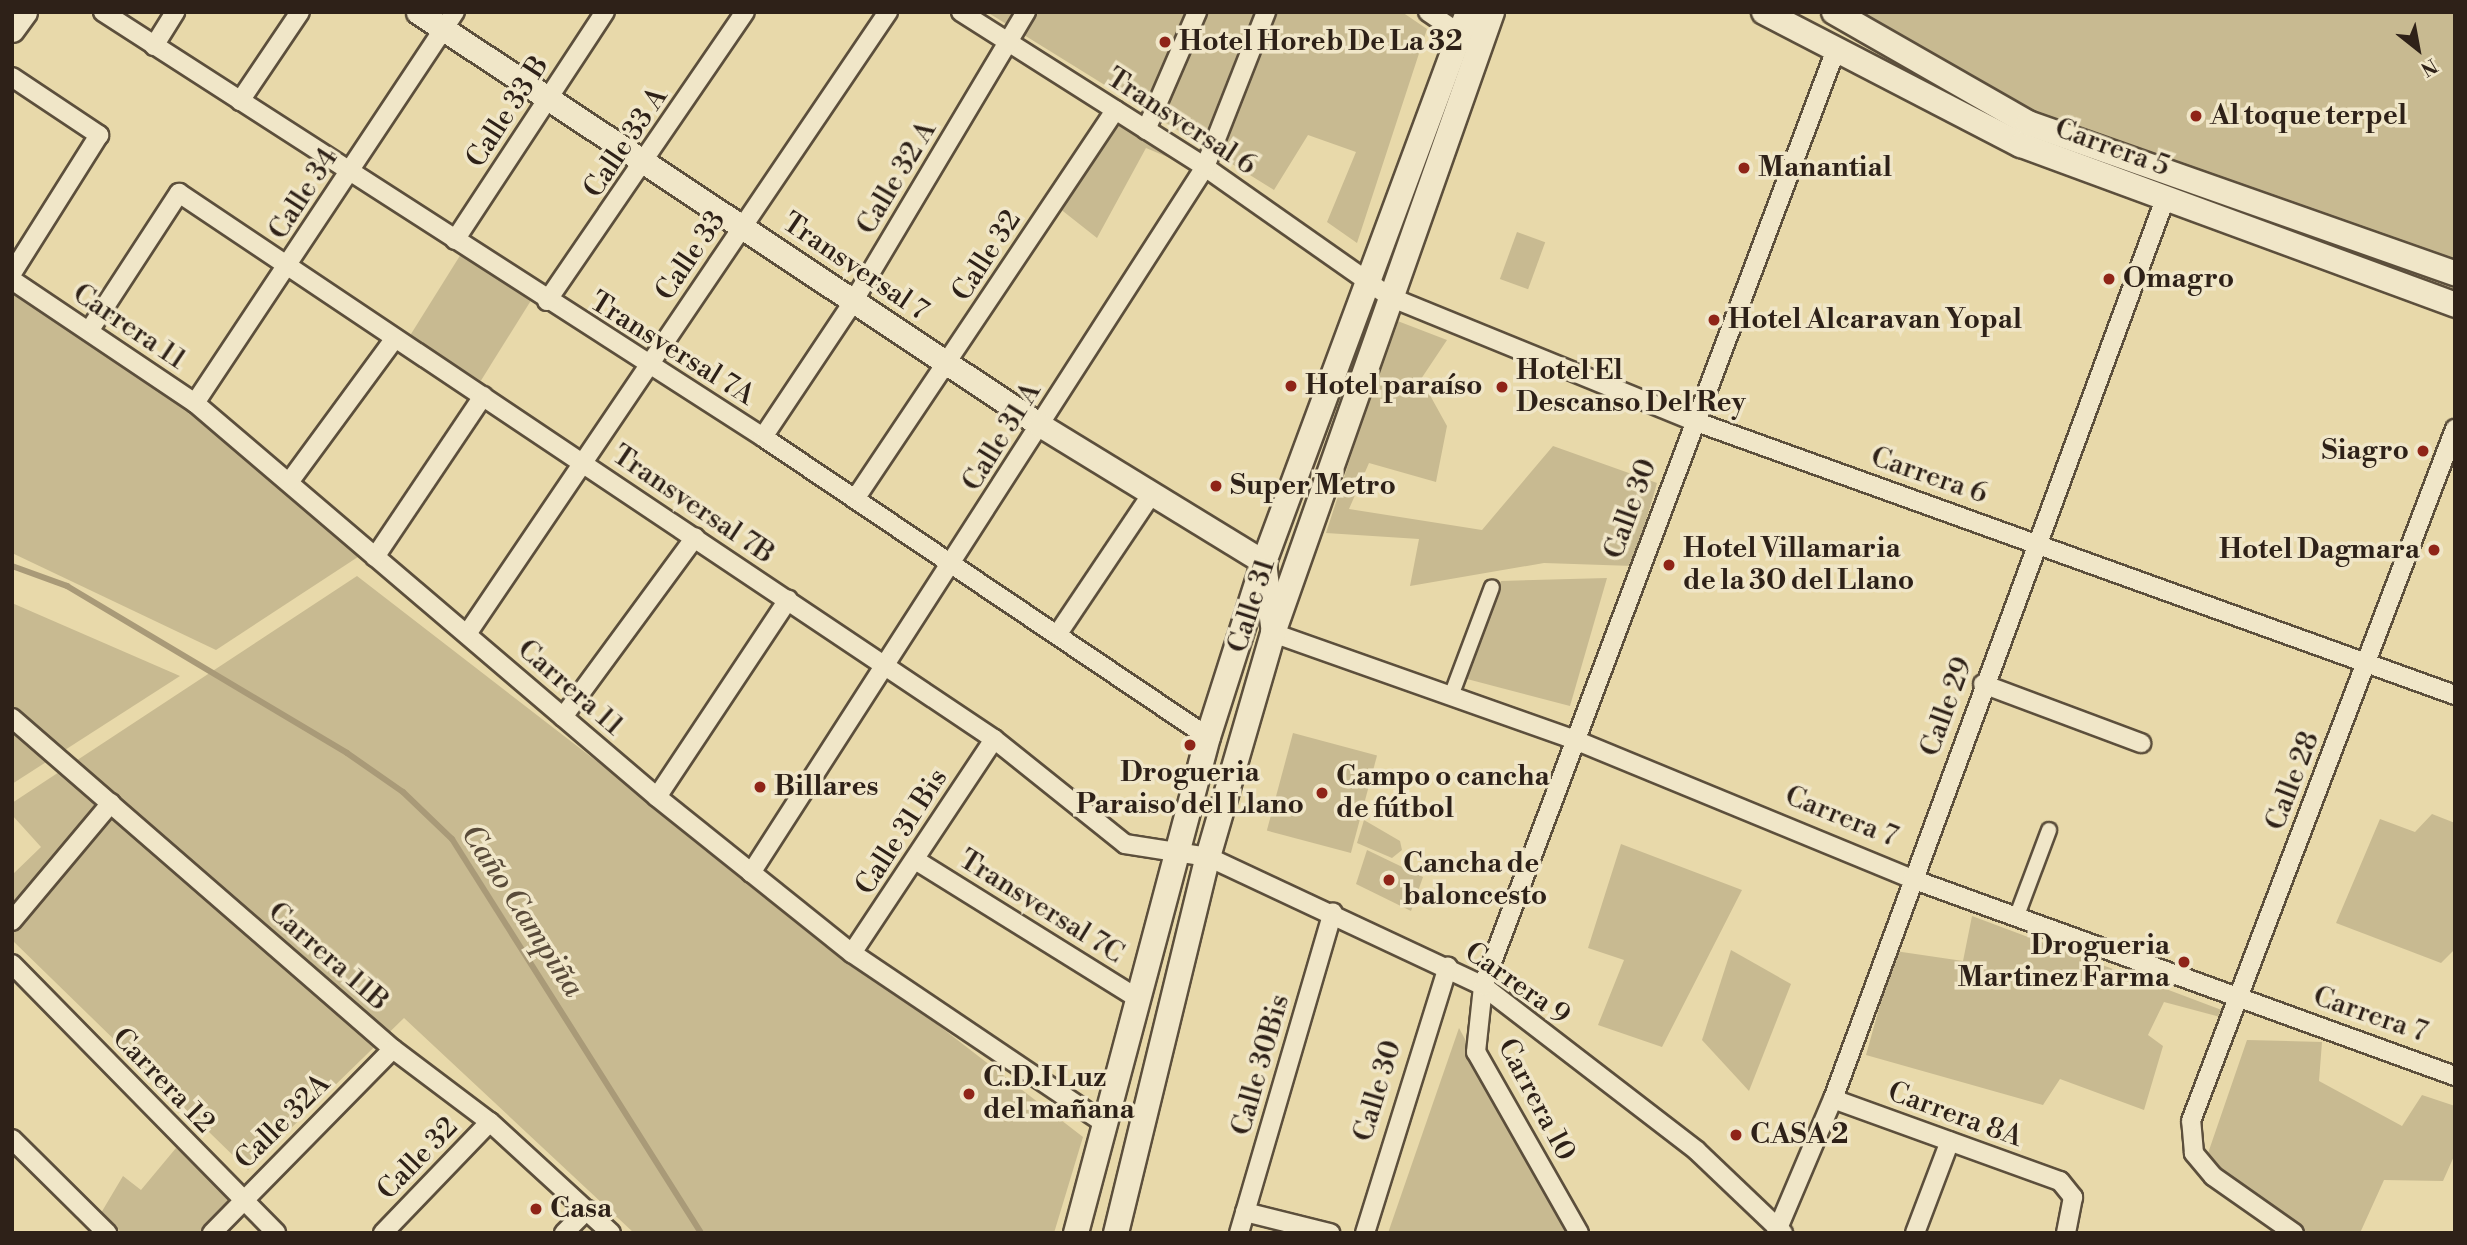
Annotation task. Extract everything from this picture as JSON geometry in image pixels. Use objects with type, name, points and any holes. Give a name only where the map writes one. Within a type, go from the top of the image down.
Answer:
[{"type":"main road","name":"Calle 31","points":[[1116,1233],[1208,857],[1273,633],[1492,12]]},
{"type":"main road","name":"Carrera 5","points":[[1763,12],[1835,52],[2021,145],[2455,305]]},
{"type":"main road","name":"Carrera 5","points":[[1834,12],[2028,123],[2455,273]]},
{"type":"main road","name":"Calle 31","points":[[1104,1122],[1208,737],[1265,562],[1464,23]]},
{"type":"main road","points":[[1076,1233],[1104,1122]]},
{"type":"street","points":[[12,30],[24,12]]},
{"type":"street","name":"Transversal 7A","points":[[103,12],[762,438],[953,566],[1059,632],[1208,737]]},
{"type":"street","points":[[154,46],[175,12]]},
{"type":"street","points":[[240,102],[300,12]]},
{"type":"street","name":"Transversal 7","points":[[418,12],[449,21],[549,100],[853,302],[1040,425],[1265,562]]},
{"type":"street","name":"Calle 33 B","points":[[455,240],[605,12]]},
{"type":"street","name":"Calle 33 A","points":[[547,301],[646,164],[745,12]]},
{"type":"street","name":"Calle 33","points":[[467,634],[888,12]]},
{"type":"street","name":"Transversal 6","points":[[961,12],[1205,167],[1390,297]]},
{"type":"street","name":"Calle 32 A","points":[[762,438],[853,302],[1026,12]]},
{"type":"street","points":[[1146,130],[1197,12]]},
{"type":"street","name":"Calle 31 A","points":[[751,873],[888,668],[1205,167],[1266,12]]},
{"type":"street","points":[[1428,12],[1464,23],[1481,48]]},
{"type":"street","name":"Calle 34","points":[[195,404],[449,21]]},
{"type":"street","name":"Calle 30","points":[[1483,986],[1580,742],[1694,421],[1835,52]]},
{"type":"street","points":[[12,77],[99,135],[12,274]]},
{"type":"street","name":"Calle 32","points":[[855,499],[1115,110]]},
{"type":"street","name":"Transversal 7B","points":[[89,331],[179,193],[994,739],[1125,844],[1178,848]]},
{"type":"street","name":"Calle 29","points":[[1779,1231],[1833,1099],[2035,542],[2165,199]]},
{"type":"street","name":"Carrera 11","points":[[12,280],[195,404],[290,481],[375,557],[657,797],[852,953],[1104,1122]]},
{"type":"street","name":"Carrera 6","points":[[1390,297],[1694,421],[2455,695]]},
{"type":"street","points":[[290,481],[395,338]]},
{"type":"street","points":[[375,557],[483,396]]},
{"type":"street","name":"Calle 28","points":[[2290,1231],[2213,1175],[2194,1153],[2191,1121],[2455,429]]},
{"type":"street","points":[[1059,632],[1151,495]]},
{"type":"street","points":[[563,717],[695,537]]},
{"type":"street","points":[[1265,562],[1273,633]]},
{"type":"street","points":[[1451,696],[1492,587]]},
{"type":"street","points":[[657,797],[788,600]]},
{"type":"street","name":"Carrera 7","points":[[1273,633],[1580,742],[2016,918],[2455,1076]]},
{"type":"street","points":[[1983,684],[2141,743]]},
{"type":"street","name":"Carrera 11B","points":[[12,718],[393,1049],[490,1122],[611,1233]]},
{"type":"street","name":"Calle 31 Bis","points":[[852,953],[917,861],[994,739]]},
{"type":"street","points":[[12,921],[111,803]]},
{"type":"street","points":[[2016,918],[2049,830]]},
{"type":"street","name":"Carrera 9","points":[[1178,848],[1208,857],[1333,912],[1483,986],[1697,1152],[1779,1231]]},
{"type":"street","name":"Transversal 7C","points":[[917,861],[1137,998]]},
{"type":"street","name":"Calle 30Bis","points":[[1239,1233],[1333,912]]},
{"type":"street","name":"Carrera 12","points":[[12,964],[276,1233]]},
{"type":"street","name":"Calle 30","points":[[1365,1233],[1448,967]]},
{"type":"street","name":"Carrera 10","points":[[1483,986],[1476,1052],[1579,1233]]},
{"type":"street","name":"Calle 32A","points":[[212,1233],[393,1049]]},
{"type":"street","name":"Carrera 8A","points":[[1833,1099],[2060,1181],[2073,1197],[2066,1233]]},
{"type":"street","name":"Calle 32","points":[[383,1233],[490,1122]]},
{"type":"street","points":[[12,1139],[107,1233]]},
{"type":"street","points":[[1915,1233],[1950,1141]]},
{"type":"street","points":[[565,1233],[587,1210]]},
{"type":"street","points":[[1245,1212],[1330,1233]]},
{"type":"shaded area","points":[[987,12],[1402,12],[1427,29],[1357,243],[1327,222],[1356,152],[1308,135],[1274,190]]},
{"type":"shaded area","points":[[1848,12],[2455,12],[2455,264],[2029,116]]},
{"type":"shaded area","points":[[1118,122],[1196,169],[1146,148],[1097,238],[1059,208]]},
{"type":"shaded area","points":[[1517,232],[1545,242],[1528,289],[1500,279]]},
{"type":"shaded area","points":[[461,254],[532,299],[481,381],[410,336]]},
{"type":"shaded area","points":[[12,287],[183,395],[364,553],[216,650],[12,553]]},
{"type":"shaded area","points":[[1395,320],[1447,340],[1421,379],[1447,426],[1436,482],[1369,463],[1349,509],[1482,530],[1553,446],[1657,483],[1633,566],[1544,563],[1410,586],[1419,539],[1326,533]]},
{"type":"shaded area","points":[[357,576],[1083,1137],[1054,1233],[634,1233],[404,1018],[248,1170],[12,940],[12,875],[41,847],[12,815],[12,803]]},
{"type":"shaded area","points":[[1607,578],[1570,706],[1467,679],[1501,581]]},
{"type":"shaded area","points":[[12,603],[180,676],[12,784]]},
{"type":"shaded area","name":"Campo o cancha de fútbol","points":[[1293,733],[1377,756],[1351,853],[1267,831]]},
{"type":"shaded area","points":[[2432,814],[2455,823],[2455,949],[2441,963],[2336,923],[2380,819],[2415,832]]},
{"type":"shaded area","points":[[1364,820],[1400,841],[1402,850],[1392,858],[1357,843]]},
{"type":"shaded area","points":[[1621,844],[1742,890],[1662,1047],[1598,1025],[1624,960],[1588,948]]},
{"type":"shaded area","name":"Cancha de baloncesto","points":[[1367,850],[1423,877],[1411,911],[1356,884]]},
{"type":"shaded area","points":[[1972,916],[2227,1012],[2224,1018],[2164,1002],[2148,1035],[2163,1046],[2144,1110],[2060,1079],[2043,1105],[1866,1055],[1895,951],[1963,961]]},
{"type":"shaded area","points":[[1731,950],[1791,984],[1749,1091],[1702,1040]]},
{"type":"shaded area","points":[[1459,1028],[1569,1233],[1388,1233]]},
{"type":"shaded area","points":[[2247,1040],[2322,1042],[2319,1081],[2402,1126],[2422,1095],[2455,1106],[2455,1154],[2443,1181],[2384,1180],[2360,1233],[2308,1233],[2206,1159]]},
{"type":"shaded area","points":[[176,1148],[236,1195],[201,1233],[122,1233],[101,1213],[123,1176],[141,1190]]},
{"type":"waterway","name":"Caño Campiña","points":[[12,566],[67,586],[347,753],[403,792],[452,839],[701,1233]]},
{"type":"place","name":"Hotel Horeb De La 32","points":[[1165,42]]},
{"type":"place","name":"Al toque terpel","points":[[2196,116]]},
{"type":"place","name":"Manantial","points":[[1744,168]]},
{"type":"place","name":"Omagro","points":[[2109,279]]},
{"type":"place","name":"Hotel Alcaravan Yopal","points":[[1714,320]]},
{"type":"place","name":"Hotel paraíso","points":[[1291,386]]},
{"type":"place","name":"Hotel El Descanso Del Rey","points":[[1502,387]]},
{"type":"place","name":"Siagro","points":[[2423,451]]},
{"type":"place","name":"Super Metro","points":[[1216,486]]},
{"type":"place","name":"Hotel Dagmara","points":[[2434,550]]},
{"type":"place","name":"Hotel Villamaria de la 30 del Llano","points":[[1669,565]]},
{"type":"place","name":"Drogueria Paraiso del Llano","points":[[1190,745]]},
{"type":"place","name":"Billares","points":[[760,787]]},
{"type":"place","name":"Campo o cancha de fútbol","points":[[1322,793]]},
{"type":"place","name":"Cancha de baloncesto","points":[[1389,880]]},
{"type":"place","name":"Drogueria Martinez Farma","points":[[2184,962]]},
{"type":"place","name":"C.D.I Luz del mañana","points":[[969,1094]]},
{"type":"place","name":"CASA 2","points":[[1736,1135]]},
{"type":"place","name":"Casa","points":[[536,1209]]}]
